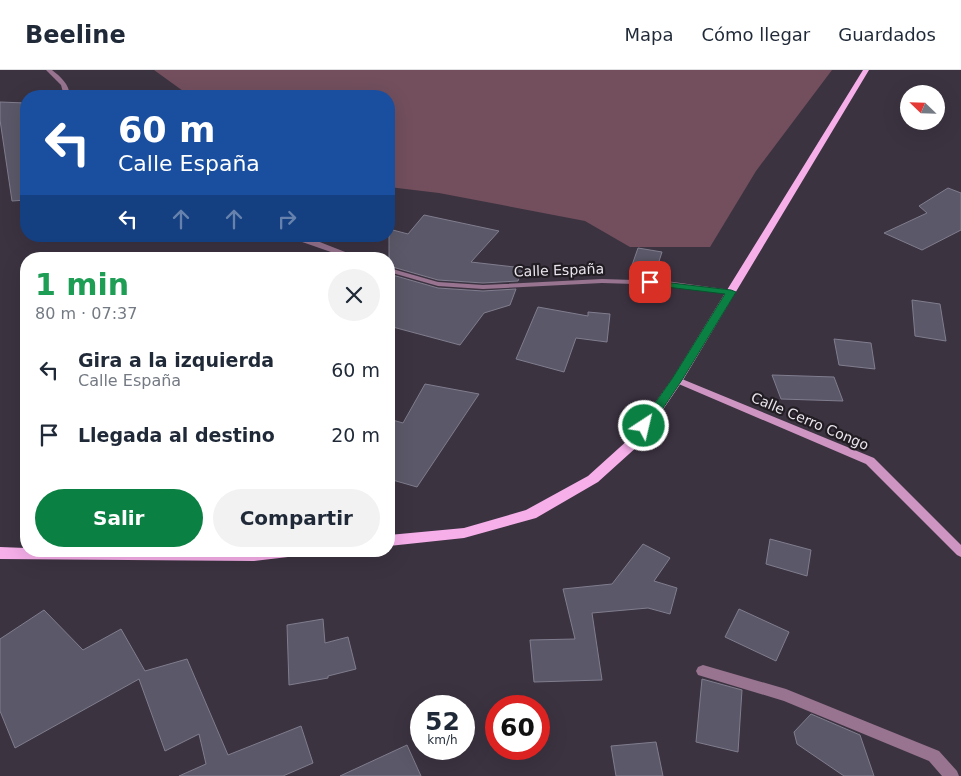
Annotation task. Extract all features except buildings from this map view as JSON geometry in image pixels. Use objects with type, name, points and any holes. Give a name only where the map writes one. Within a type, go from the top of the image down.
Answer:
[{"type":"main road","points":[[395,540],[464,533],[531,514],[593,479],[634,442],[677,380],[866,70]]},
{"type":"main road","points":[[0,554],[20,554]]},
{"type":"street","points":[[49,70],[62,82],[66,90]]},
{"type":"street","points":[[312,242],[340,252]]},
{"type":"street","name":"Calle España","points":[[395,272],[438,284],[483,287],[602,281],[666,283],[731,292]]},
{"type":"street","name":"Calle Cerro Congo","points":[[677,380],[870,461],[961,552]]},
{"type":"street","points":[[703,671],[786,695],[934,756],[952,776]]},
{"type":"shaded area","points":[[154,70],[832,70],[756,171],[710,247],[630,247],[585,221],[439,193],[395,188],[395,90],[182,90]]},
{"type":"route","points":[[644,426],[677,380],[731,292],[650,282]]}]
